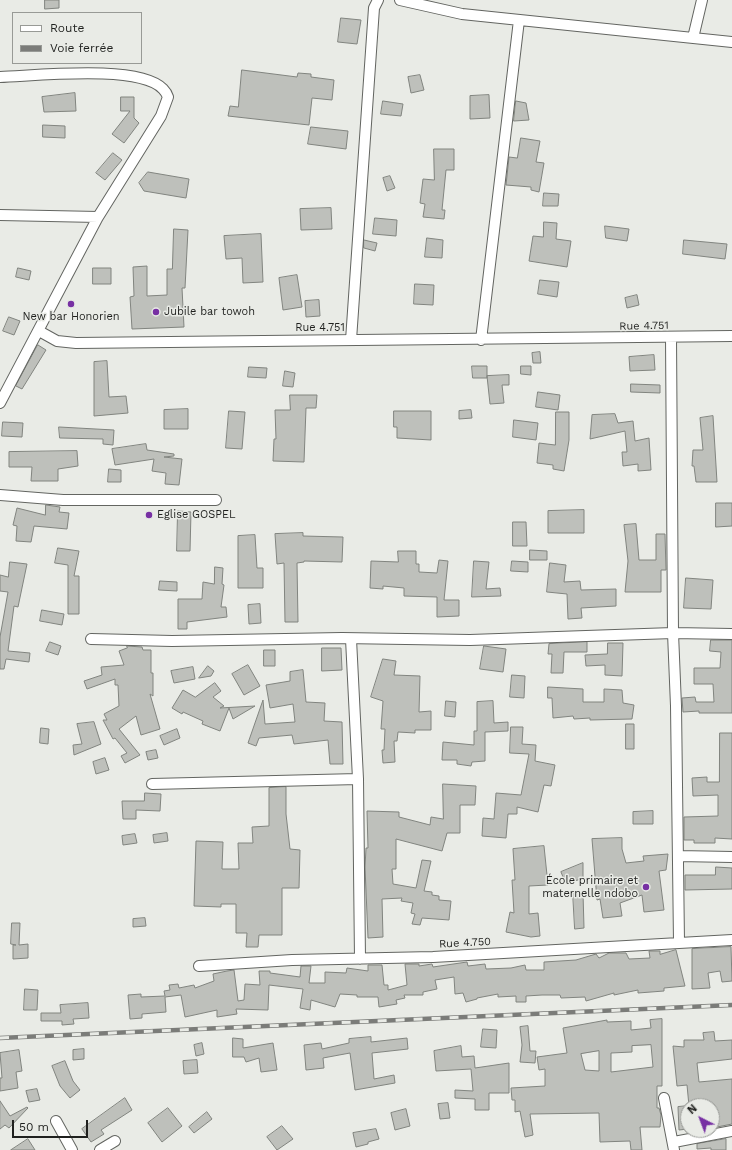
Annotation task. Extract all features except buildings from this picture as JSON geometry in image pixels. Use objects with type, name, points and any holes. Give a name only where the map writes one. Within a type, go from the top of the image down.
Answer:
[{"type":"street","points":[[351,340],[374,16],[378,0]]},
{"type":"street","points":[[400,0],[462,14],[732,42]]},
{"type":"street","points":[[694,38],[702,0]]},
{"type":"street","points":[[481,340],[519,20]]},
{"type":"street","points":[[0,77],[110,74],[134,76],[164,89],[168,97],[161,116],[98,218],[39,331],[16,370],[0,403]]},
{"type":"street","points":[[0,215],[98,218]]},
{"type":"street","name":"Rue 4.751","points":[[39,331],[57,341],[76,343],[481,340],[732,336]]},
{"type":"street","points":[[671,337],[673,633],[676,706],[679,942]]},
{"type":"street","points":[[0,495],[63,500],[216,500]]},
{"type":"street","points":[[91,639],[172,641],[351,638],[470,640],[673,633],[732,634]]},
{"type":"street","points":[[351,638],[358,779],[360,959]]},
{"type":"street","points":[[152,784],[358,779]]},
{"type":"street","points":[[678,856],[732,857]]},
{"type":"street","name":"Rue 4.750","points":[[200,966],[292,960],[360,959],[590,949],[679,942],[732,940]]},
{"type":"street","points":[[664,1098],[674,1146],[732,1131]]},
{"type":"street","points":[[56,1121],[72,1150]]},
{"type":"street","points":[[100,1150],[116,1141]]},
{"type":"railway","points":[[0,1038],[732,1005]]},
{"type":"place","name":"New bar Honorien","points":[[71,304]]},
{"type":"place","name":"Jubile bar towoh","points":[[156,312]]},
{"type":"place","name":"Eglise GOSPEL","points":[[149,515]]},
{"type":"place","name":"École primaire et maternelle ndobo","points":[[646,887]]}]
